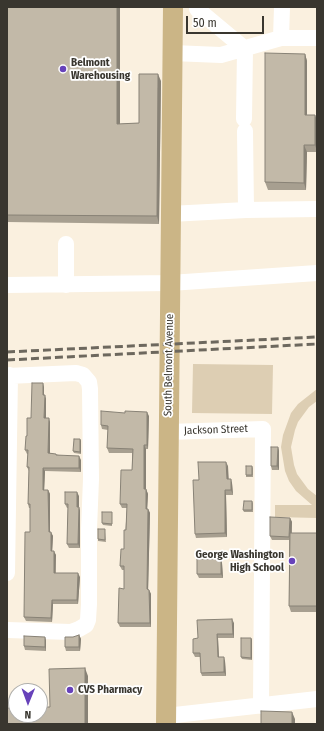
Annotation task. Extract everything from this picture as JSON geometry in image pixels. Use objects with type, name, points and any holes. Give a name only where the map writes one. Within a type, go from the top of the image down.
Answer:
[{"type":"main road","name":"South Belmont Avenue","points":[[166,720],[173,7]]},
{"type":"street","points":[[197,7],[245,49]]},
{"type":"street","points":[[281,38],[282,7]]},
{"type":"street","points":[[172,53],[221,55],[281,38],[317,38]]},
{"type":"street","points":[[245,49],[244,125],[246,210]]},
{"type":"street","points":[[170,214],[246,210],[317,209]]},
{"type":"street","points":[[66,244],[66,285]]},
{"type":"street","points":[[7,285],[170,283],[317,273]]},
{"type":"street","points":[[7,574],[8,375],[76,373],[83,375],[89,382],[90,389],[90,604],[88,620],[86,625],[71,632],[7,630]]},
{"type":"street","name":"Jackson Street","points":[[168,432],[263,429],[260,706]]},
{"type":"street","points":[[166,720],[317,699]]},
{"type":"shaded area","points":[[193,364],[273,365],[272,414],[192,413]]},
{"type":"shaded area","points":[[317,389],[317,401],[309,407],[298,422],[291,447],[297,474],[308,489],[317,496],[317,518],[275,517],[275,505],[312,505],[296,491],[289,481],[285,471],[281,447],[283,435],[291,413],[298,404]]},
{"type":"building","name":"Belmont Warehousing","points":[[7,7],[117,7],[117,124],[139,123],[139,74],[158,74],[157,216],[7,215]]},
{"type":"building","points":[[265,53],[305,54],[305,115],[315,115],[315,145],[304,145],[304,183],[265,182]]},
{"type":"building","points":[[32,383],[43,383],[43,395],[45,395],[44,418],[49,418],[48,453],[56,455],[79,456],[79,468],[43,468],[43,490],[48,490],[49,532],[51,532],[51,551],[54,551],[54,573],[78,573],[77,600],[52,600],[51,618],[24,617],[25,532],[30,532],[30,504],[28,504],[29,467],[27,467],[28,450],[25,450],[27,418],[31,418]]},
{"type":"building","points":[[101,411],[125,413],[125,411],[147,412],[147,445],[144,445],[144,489],[146,489],[146,509],[148,509],[147,589],[149,590],[150,623],[118,623],[119,588],[124,589],[124,566],[120,566],[121,549],[124,549],[124,530],[126,530],[127,504],[120,504],[121,470],[132,470],[133,449],[107,448],[108,426],[101,425]]},
{"type":"building","points":[[74,439],[80,439],[80,452],[73,451]]},
{"type":"building","points":[[271,447],[278,447],[277,466],[271,466]]},
{"type":"building","points":[[198,462],[226,462],[227,479],[231,479],[231,490],[225,490],[225,533],[195,534],[193,480],[199,480]]},
{"type":"building","points":[[246,466],[252,466],[252,475],[246,475]]},
{"type":"building","points":[[65,492],[77,492],[77,507],[79,507],[78,544],[67,544],[68,504],[65,504]]},
{"type":"building","points":[[244,501],[252,501],[252,510],[243,510]]},
{"type":"building","points":[[102,512],[112,512],[112,524],[102,523]]},
{"type":"building","points":[[270,517],[290,518],[289,537],[270,536]]},
{"type":"building","points":[[98,529],[105,529],[105,540],[98,539]]},
{"type":"building","name":"George Washington High School","points":[[290,533],[317,533],[317,606],[289,606]]},
{"type":"building","points":[[197,559],[221,559],[221,574],[197,574]]},
{"type":"building","points":[[232,619],[233,634],[217,634],[218,657],[224,657],[224,672],[201,673],[200,653],[193,653],[193,639],[198,638],[197,620]]},
{"type":"building","points":[[79,635],[79,647],[65,647],[65,637]]},
{"type":"building","points":[[24,636],[45,637],[45,647],[24,646]]},
{"type":"building","points":[[241,638],[251,638],[251,658],[241,657]]},
{"type":"building","name":"CVS Pharmacy","points":[[85,668],[85,724],[7,724],[7,708],[8,723],[48,723],[48,707],[50,707],[49,669]]},
{"type":"building","points":[[261,711],[292,712],[292,724],[261,724]]},
{"type":"railway","points":[[7,352],[317,337]]},
{"type":"railway","points":[[7,360],[317,344]]},
{"type":"place","name":"Belmont Warehousing","points":[[63,69]]},
{"type":"place","name":"George Washington High School","points":[[292,561]]},
{"type":"place","name":"CVS Pharmacy","points":[[70,690]]}]
